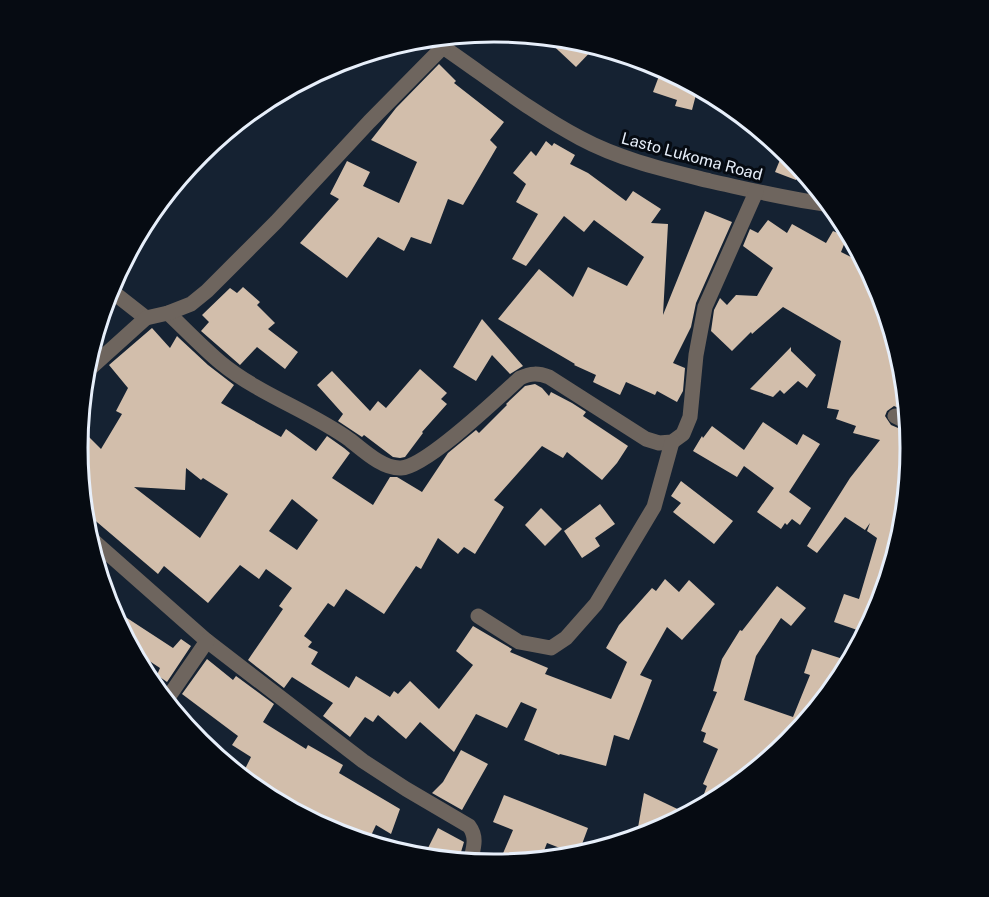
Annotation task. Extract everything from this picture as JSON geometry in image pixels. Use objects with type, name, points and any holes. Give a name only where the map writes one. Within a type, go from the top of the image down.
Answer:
[{"type":"street","name":"Lasto Lukoma Road","points":[[442,45],[540,114],[612,154],[756,192],[819,203]]},
{"type":"street","points":[[98,362],[146,318],[191,304],[207,291],[276,222],[369,122],[434,46]]},
{"type":"street","points":[[168,313],[222,363],[269,393],[335,429],[377,460],[391,467],[402,468],[418,464],[464,428],[520,378],[538,373],[549,377],[646,439],[659,443],[672,442],[683,434],[690,417],[696,355],[705,307],[756,192]]},
{"type":"street","points":[[118,296],[146,318]]},
{"type":"street","points":[[478,616],[519,642],[550,648],[566,638],[596,604],[654,507],[672,442]]},
{"type":"street","points":[[100,547],[207,641],[363,761],[469,826],[474,832],[475,841],[472,854]]},
{"type":"street","points":[[171,694],[207,641]]},
{"type":"building","points":[[554,46],[589,53],[576,67]]},
{"type":"building","points":[[439,64],[456,81],[454,83],[504,122],[490,140],[497,147],[463,205],[448,199],[431,244],[411,237],[404,251],[378,237],[347,278],[300,243],[339,199],[330,194],[347,161],[370,172],[363,186],[399,203],[417,162],[371,140],[396,108]]},
{"type":"building","points":[[659,77],[696,95],[692,110],[675,106],[677,100],[653,92]]},
{"type":"building","points":[[546,141],[552,146],[554,143],[575,155],[570,164],[588,173],[626,201],[633,191],[661,209],[651,223],[668,224],[663,315],[705,211],[732,222],[696,303],[691,327],[673,363],[685,368],[683,391],[677,402],[657,391],[655,395],[626,382],[620,395],[593,382],[596,375],[574,365],[498,319],[539,269],[573,297],[588,267],[627,286],[644,257],[594,220],[584,232],[564,216],[526,266],[512,259],[538,214],[516,202],[526,184],[513,173],[531,151],[536,156]]},
{"type":"building","points":[[780,159],[797,177],[796,180],[775,172]]},
{"type":"building","points":[[768,220],[787,233],[792,224],[826,243],[833,231],[839,234],[845,242],[841,252],[854,258],[870,293],[887,343],[899,408],[894,406],[887,411],[885,416],[891,425],[900,429],[898,502],[887,554],[870,604],[858,630],[834,622],[844,594],[859,599],[877,538],[867,531],[870,523],[865,530],[845,517],[817,553],[807,546],[850,478],[880,440],[853,433],[856,426],[836,419],[839,410],[827,408],[841,341],[783,307],[752,334],[751,332],[732,351],[711,331],[714,310],[720,298],[727,305],[736,295],[757,296],[773,268],[743,246],[750,229],[758,233]]},
{"type":"building","points":[[243,287],[260,302],[257,305],[275,323],[268,329],[298,352],[285,369],[257,347],[240,365],[201,331],[209,322],[202,315],[230,288],[237,293]]},
{"type":"building","points":[[482,319],[523,366],[510,374],[492,355],[476,381],[453,367]]},
{"type":"building","points":[[152,328],[170,348],[177,336],[234,385],[221,403],[281,437],[286,429],[316,451],[327,436],[350,453],[332,478],[373,505],[390,477],[397,477],[422,492],[448,453],[476,430],[479,433],[525,386],[535,384],[549,396],[551,392],[572,403],[586,412],[583,416],[628,446],[602,480],[567,452],[563,458],[542,446],[494,500],[504,507],[475,554],[464,547],[458,554],[438,538],[421,569],[416,566],[384,614],[346,589],[334,607],[328,603],[304,636],[312,642],[308,647],[318,652],[311,664],[349,688],[356,676],[390,697],[394,691],[398,694],[410,681],[439,709],[473,665],[456,651],[473,626],[512,649],[510,652],[548,668],[545,674],[611,699],[627,662],[606,648],[619,625],[652,588],[656,591],[665,579],[679,592],[689,580],[715,604],[682,640],[667,627],[640,675],[652,680],[629,740],[614,735],[606,766],[559,755],[524,740],[537,709],[521,702],[507,728],[476,714],[454,752],[420,722],[406,739],[378,715],[373,722],[365,717],[350,737],[323,716],[333,703],[292,677],[284,688],[248,660],[283,609],[279,606],[292,588],[266,569],[259,579],[240,565],[208,603],[164,566],[158,574],[94,520],[89,475],[88,436],[101,449],[122,414],[116,411],[128,388],[109,365]],"holes":[[[186,468],[201,480],[203,478],[228,494],[200,538],[134,487],[185,490]],[[292,499],[318,520],[297,550],[269,531]]]},
{"type":"building","points":[[791,347],[791,351],[816,375],[807,388],[798,381],[784,394],[780,390],[773,397],[750,389]]},
{"type":"building","points":[[420,369],[447,393],[441,399],[447,404],[422,432],[405,457],[400,458],[393,457],[364,435],[362,437],[338,421],[343,414],[317,385],[332,371],[370,411],[378,401],[386,408]]},
{"type":"building","points":[[763,422],[797,445],[803,434],[820,444],[789,492],[811,508],[800,525],[792,519],[781,529],[757,512],[774,488],[744,466],[737,477],[693,451],[702,436],[703,438],[712,426],[744,450]]},
{"type":"building","points":[[681,481],[733,521],[714,544],[673,512],[681,503],[671,496]]},
{"type":"building","points":[[600,504],[615,524],[595,538],[600,546],[582,558],[564,531]]},
{"type":"building","points":[[541,508],[562,529],[545,546],[525,525]]},
{"type":"building","points":[[777,586],[806,608],[791,626],[781,618],[756,656],[744,700],[793,717],[810,675],[804,673],[812,649],[842,659],[817,696],[782,736],[742,771],[703,798],[707,786],[703,784],[718,749],[703,742],[706,733],[701,731],[717,692],[713,691],[722,659],[740,630],[742,631]]},
{"type":"building","points":[[126,619],[173,648],[181,639],[191,646],[167,682],[157,674],[160,668],[147,660],[142,652]]},
{"type":"building","points":[[207,659],[233,680],[236,676],[274,704],[263,722],[306,749],[308,745],[343,765],[339,773],[400,809],[391,834],[376,825],[371,835],[364,833],[291,801],[245,769],[251,757],[232,745],[238,736],[182,694]]},
{"type":"building","points":[[461,750],[488,764],[462,810],[432,793],[443,782]]},
{"type":"building","points":[[644,793],[680,810],[650,824],[638,828]]},
{"type":"building","points":[[504,795],[588,828],[582,845],[563,849],[547,843],[543,852],[502,855],[513,830],[493,822]]},
{"type":"building","points":[[438,828],[464,842],[461,853],[427,849]]}]
